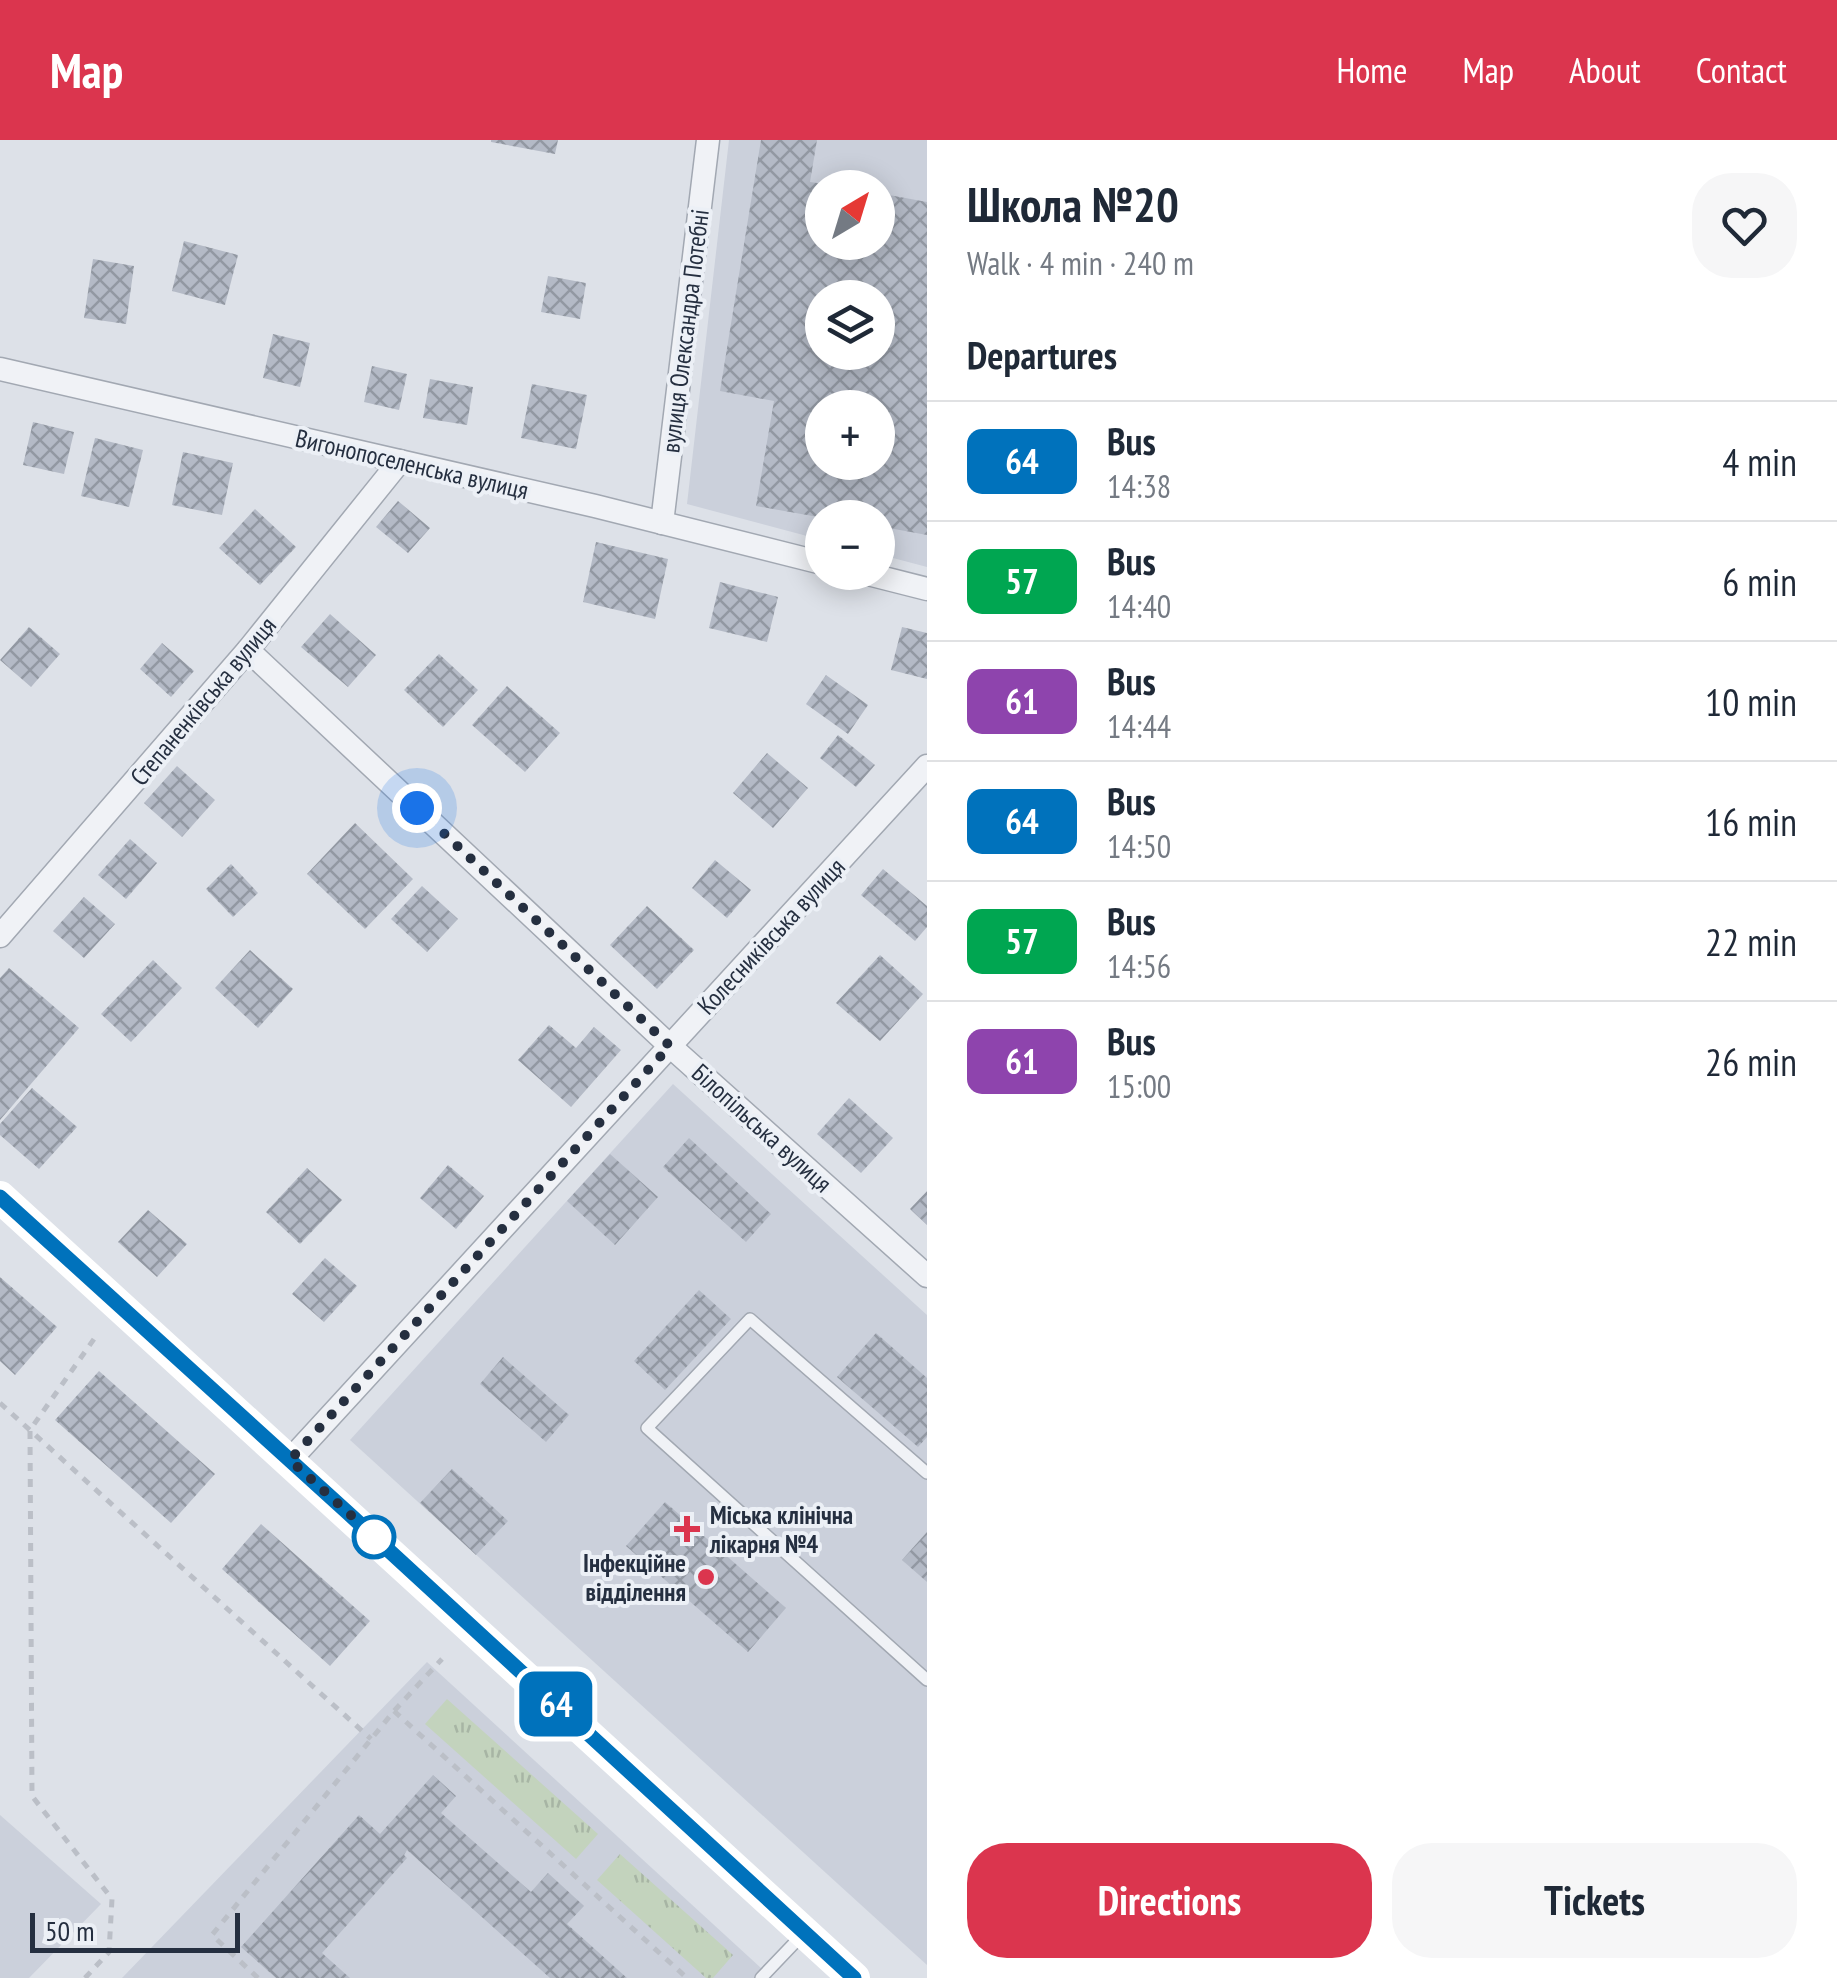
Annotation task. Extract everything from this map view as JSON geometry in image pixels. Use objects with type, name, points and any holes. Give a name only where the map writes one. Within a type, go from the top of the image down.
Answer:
[{"type":"main road","points":[[0,1197],[854,1978]]},
{"type":"street","name":"вулиця Олександра Потебні","points":[[662,523],[708,140]]},
{"type":"street","name":"Вигонопоселенська вулиця","points":[[0,370],[805,559]]},
{"type":"street","name":"Степаненківська вулиця","points":[[0,936],[248,650],[400,461]]},
{"type":"street","points":[[895,581],[927,589]]},
{"type":"street","name":"Білопільська вулиця","points":[[248,650],[670,1046],[927,1276]]},
{"type":"street","name":"Колесниківська вулиця","points":[[290,1460],[927,766]]},
{"type":"lane","points":[[927,1473],[750,1319],[647,1428],[927,1680]]},
{"type":"lane","points":[[762,1978],[804,1932]]},
{"type":"path","points":[[86,1978],[109,1952],[112,1899],[32,1796],[30,1430],[94,1339]]},
{"type":"path","points":[[0,1403],[371,1740]]},
{"type":"path","points":[[258,1978],[212,1935],[442,1659]]},
{"type":"path","points":[[394,1712],[687,1978]]},
{"type":"shaded area","points":[[729,140],[927,140],[927,567],[895,559],[895,500],[805,500],[805,535],[687,504]]},
{"type":"shaded area","name":"Міська клінічна лікарня №4","points":[[673,1084],[927,1315],[927,1965],[350,1440]]},
{"type":"shaded area","points":[[427,1662],[772,1978],[122,1978]]},
{"type":"shaded area","points":[[0,1815],[101,1904],[29,1978],[0,1978]]},
{"type":"green space","points":[[447,1699],[598,1834],[576,1859],[425,1724]]},
{"type":"green space","points":[[620,1854],[733,1955],[713,1978],[706,1978],[597,1880]]},
{"type":"building","points":[[491,140],[558,140],[555,154]]},
{"type":"building","points":[[761,140],[817,140],[812,170],[805,170],[805,260],[895,260],[895,196],[927,202],[927,535],[895,529],[895,500],[805,500],[805,515],[756,506],[774,401],[720,391]]},
{"type":"building","points":[[184,241],[238,255],[225,305],[172,291]]},
{"type":"building","points":[[93,259],[134,266],[126,324],[84,318]]},
{"type":"building","points":[[548,276],[586,283],[580,319],[541,312]]},
{"type":"building","points":[[273,334],[310,343],[300,387],[263,378]]},
{"type":"building","points":[[372,366],[407,374],[399,410],[364,402]]},
{"type":"building","points":[[430,379],[473,387],[467,425],[423,418]]},
{"type":"building","points":[[532,384],[587,395],[576,449],[521,438]]},
{"type":"building","points":[[33,422],[74,432],[64,474],[23,465]]},
{"type":"building","points":[[95,438],[143,450],[129,507],[81,496]]},
{"type":"building","points":[[183,452],[233,463],[222,515],[172,505]]},
{"type":"building","points":[[398,501],[430,528],[408,553],[376,527]]},
{"type":"building","points":[[255,509],[296,547],[260,585],[219,548]]},
{"type":"building","points":[[596,542],[668,559],[655,619],[583,602]]},
{"type":"building","points":[[720,582],[778,597],[767,642],[709,628]]},
{"type":"building","points":[[330,614],[376,655],[348,687],[301,647]]},
{"type":"building","points":[[29,627],[60,654],[31,687],[0,660]]},
{"type":"building","points":[[902,627],[927,633],[927,679],[891,670]]},
{"type":"building","points":[[162,643],[194,671],[171,697],[140,669]]},
{"type":"building","points":[[439,654],[478,690],[443,727],[404,690]]},
{"type":"building","points":[[826,675],[868,705],[848,734],[806,704]]},
{"type":"building","points":[[507,686],[560,733],[525,772],[472,725]]},
{"type":"building","points":[[838,735],[875,765],[856,787],[820,758]]},
{"type":"building","points":[[767,753],[808,788],[773,828],[733,793]]},
{"type":"building","points":[[177,766],[215,800],[182,837],[144,803]]},
{"type":"building","points":[[355,823],[413,879],[365,929],[307,874]]},
{"type":"building","points":[[130,839],[157,863],[126,899],[98,875]]},
{"type":"building","points":[[715,860],[751,890],[727,918],[692,888]]},
{"type":"building","points":[[231,864],[258,893],[233,917],[206,889]]},
{"type":"building","points":[[883,869],[927,906],[927,927],[915,941],[861,895]]},
{"type":"building","points":[[422,886],[458,919],[427,952],[391,919]]},
{"type":"building","points":[[84,897],[115,924],[84,958],[53,931]]},
{"type":"building","points":[[647,906],[694,950],[657,989],[610,945]]},
{"type":"building","points":[[250,950],[293,989],[258,1028],[215,988]]},
{"type":"building","points":[[880,955],[923,994],[880,1041],[836,1003]]},
{"type":"building","points":[[153,960],[182,988],[131,1042],[101,1014]]},
{"type":"building","points":[[9,968],[79,1028],[0,1120],[0,978]]},
{"type":"building","points":[[549,1025],[576,1048],[594,1027],[621,1050],[571,1107],[518,1060]]},
{"type":"building","points":[[32,1088],[77,1127],[39,1169],[0,1135],[0,1124]]},
{"type":"building","points":[[849,1098],[893,1138],[861,1173],[817,1134]]},
{"type":"building","points":[[689,1138],[771,1214],[746,1242],[663,1167]]},
{"type":"building","points":[[610,1154],[658,1197],[615,1245],[567,1201]]},
{"type":"building","points":[[448,1165],[484,1196],[456,1229],[420,1198]]},
{"type":"building","points":[[307,1168],[342,1200],[300,1244],[266,1212]]},
{"type":"building","points":[[927,1191],[927,1225],[910,1209]]},
{"type":"building","points":[[148,1210],[187,1244],[157,1277],[118,1242]]},
{"type":"building","points":[[325,1258],[357,1286],[324,1322],[292,1294]]},
{"type":"building","points":[[0,1277],[57,1327],[15,1375],[0,1361]]},
{"type":"building","points":[[699,1290],[731,1319],[665,1390],[634,1361]]},
{"type":"building","points":[[876,1333],[927,1378],[927,1437],[918,1447],[837,1377]]},
{"type":"building","points":[[503,1357],[569,1415],[546,1442],[480,1384]]},
{"type":"building","points":[[99,1371],[215,1474],[171,1523],[55,1420]]},
{"type":"building","points":[[452,1469],[508,1521],[476,1555],[420,1503]]},
{"type":"building","name":"Інфекційне відділення","points":[[665,1502],[786,1608],[748,1652],[626,1546]]},
{"type":"building","points":[[261,1524],[370,1621],[330,1666],[222,1569]]},
{"type":"building","points":[[927,1532],[927,1582],[902,1560]]},
{"type":"building","points":[[433,1775],[456,1796],[441,1813],[531,1892],[548,1873],[584,1906],[567,1924],[627,1978],[550,1978],[407,1850],[407,1858],[322,1953],[350,1978],[276,1978],[241,1947],[359,1815],[380,1834]]},
{"type":"bus line","name":"64","points":[[0,1197],[854,1978]]},
{"type":"place","name":"Міська клінічна лікарня №4","points":[[687,1529]]},
{"type":"place","name":"Інфекційне відділення","points":[[706,1577]]},
{"type":"route","points":[[374,1537],[290,1460],[670,1046],[417,808]]}]
